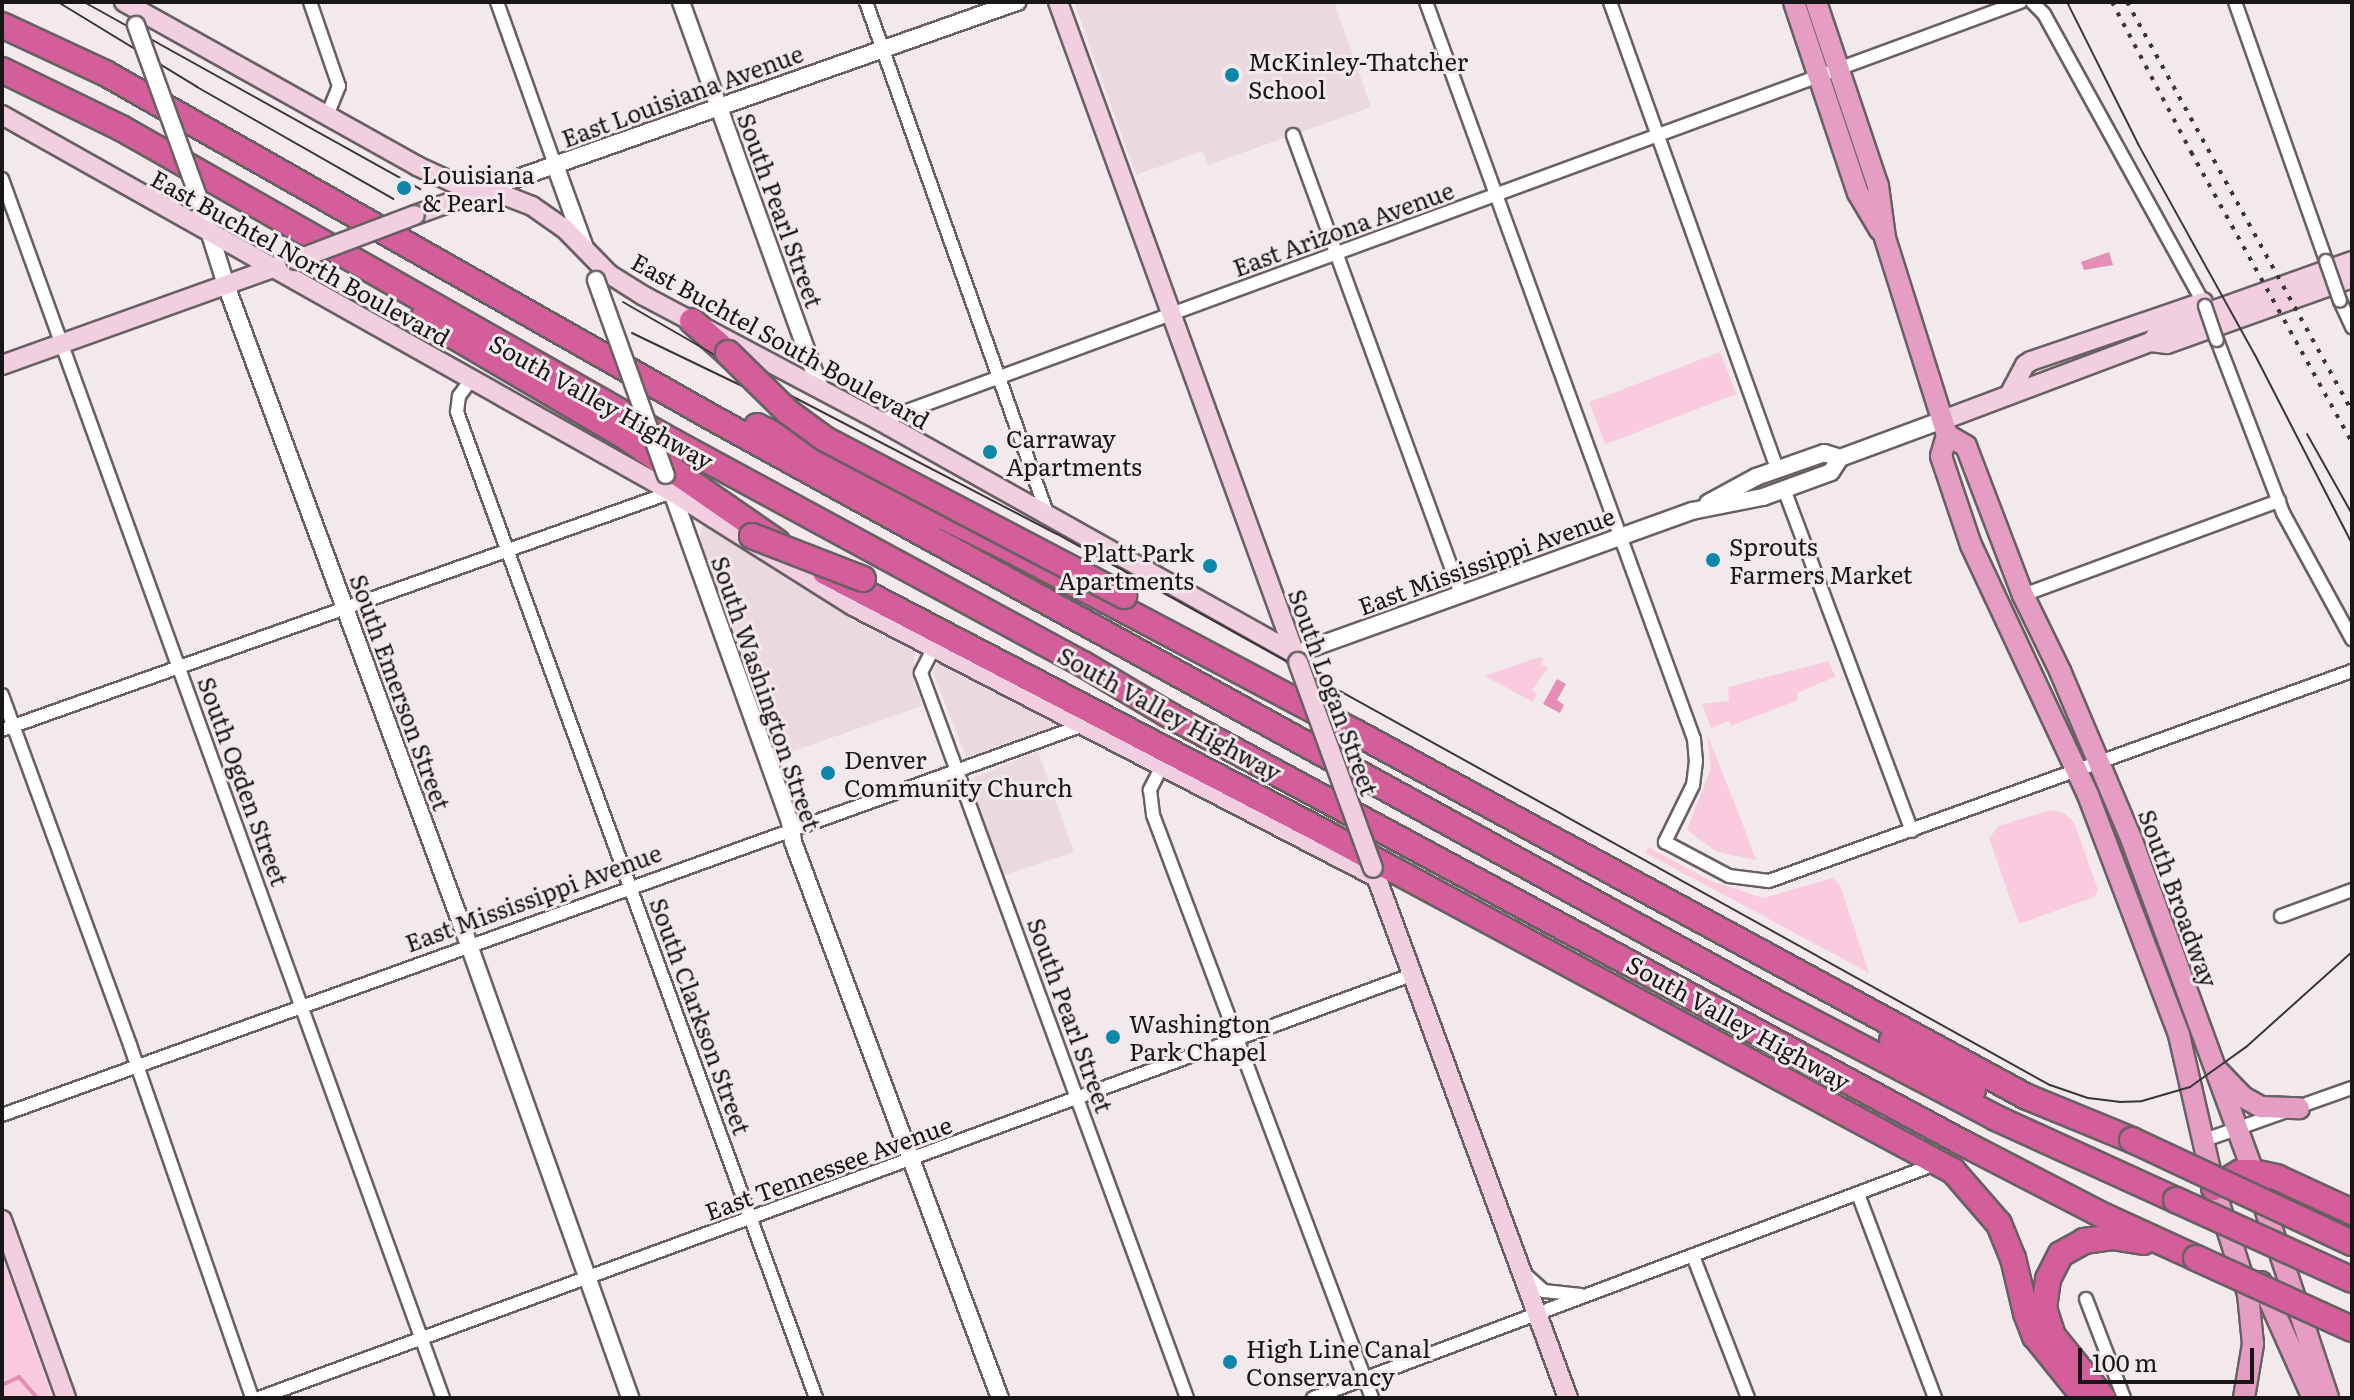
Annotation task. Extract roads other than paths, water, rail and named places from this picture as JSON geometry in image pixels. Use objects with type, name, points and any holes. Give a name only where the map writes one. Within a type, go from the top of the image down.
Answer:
[{"type":"highway","name":"South Valley Highway","points":[[2,25],[105,73],[553,327],[1782,1006],[1996,1118],[2352,1280]]},
{"type":"highway","name":"South Valley Highway","points":[[2,70],[121,128],[848,538],[1083,664],[1169,715],[1433,854],[1963,1143],[2104,1216],[2352,1329]]},
{"type":"highway","points":[[259,206],[412,312],[621,434],[742,519],[836,578],[1325,833],[1953,1171],[1999,1224],[2013,1258],[2031,1327],[2040,1347],[2085,1398]]},
{"type":"highway","points":[[692,321],[788,412],[825,439],[1124,596],[1355,732]]},
{"type":"highway","points":[[553,327],[1007,548],[1355,732],[2027,1097],[2132,1140],[2352,1243]]},
{"type":"highway","points":[[728,525],[863,579],[1395,851],[1433,854]]},
{"type":"highway","points":[[1703,920],[1933,1066],[2143,1183]]},
{"type":"highway","points":[[2214,1188],[2230,1177],[2253,1172],[2276,1177],[2352,1212]]},
{"type":"highway","points":[[2103,1398],[2062,1349],[2048,1323],[2044,1308],[2048,1279],[2061,1254],[2084,1241],[2128,1239],[2196,1258]]},
{"type":"highway","points":[[2058,1367],[2069,1398]]},
{"type":"main road","name":"South Logan Street","points":[[1058,2],[1568,1398]]},
{"type":"main road","name":"South Broadway","points":[[1794,2],[1858,193],[1885,238]]},
{"type":"main road","name":"South Broadway","points":[[1816,2],[1842,70],[1878,186],[1885,238],[1945,428],[1941,456],[1971,545],[2077,771],[2168,1000],[2214,1188],[2253,1319],[2251,1367],[2244,1398]]},
{"type":"main road","name":"East Buchtel South Boulevard","points":[[127,3],[417,166],[476,193],[501,194],[532,206],[564,228],[587,255],[622,283],[1047,513],[1296,658]]},
{"type":"main road","name":"East Buchtel North Boulevard","points":[[2,116],[470,381],[669,483],[853,606],[1161,768],[1374,873]]},
{"type":"main road","name":"East Louisiana Avenue","points":[[2,365],[476,193]]},
{"type":"main road","points":[[2151,342],[2161,329],[2352,261]]},
{"type":"main road","points":[[1945,428],[2009,395],[2151,342],[2167,344],[2352,278]]},
{"type":"main road","points":[[2009,395],[2025,365],[2031,361],[2204,304]]},
{"type":"main road","name":"South Broadway","points":[[1945,428],[1966,446],[2023,595],[2137,854],[2235,1130],[2253,1172],[2328,1398]]},
{"type":"main road","points":[[2212,1065],[2252,1103],[2266,1108],[2299,1108]]},
{"type":"main road","points":[[2,1220],[66,1398]]},
{"type":"main road","points":[[2230,1236],[2252,1262],[2313,1398]]},
{"type":"street","points":[[310,2],[339,86],[327,115]]},
{"type":"street","name":"South Washington Street","points":[[497,2],[792,830],[1000,1398]]},
{"type":"street","name":"South Pearl Street","points":[[681,2],[820,389]]},
{"type":"street","points":[[866,2],[1047,513]]},
{"type":"street","name":"East Louisiana Avenue","points":[[476,193],[1017,2]]},
{"type":"street","points":[[1426,2],[1696,750],[1693,785],[1665,842],[1717,871],[1755,882],[1788,876],[2352,671]]},
{"type":"street","points":[[1610,2],[1777,469]]},
{"type":"street","name":"East Arizona Avenue","points":[[880,421],[1842,70],[1999,7],[2020,2]]},
{"type":"street","points":[[2032,2],[2044,14],[2204,304],[2279,501],[2352,639]]},
{"type":"street","points":[[2235,2],[2340,301],[2352,327]]},
{"type":"street","name":"South Emerson Street","points":[[127,3],[200,202],[226,285],[630,1398]]},
{"type":"street","points":[[1293,135],[1461,594]]},
{"type":"street","name":"South Ogden Street","points":[[2,179],[443,1398]]},
{"type":"street","name":"South Clarkson Street","points":[[470,381],[459,396],[457,412],[816,1398]]},
{"type":"street","name":"East Mississippi Avenue","points":[[1692,511],[1777,469],[1945,428]]},
{"type":"street","name":"East Mississippi Avenue","points":[[1296,658],[1461,594],[1692,511],[1784,489],[1831,472],[1832,455]]},
{"type":"street","points":[[8,728],[507,549],[669,483]]},
{"type":"street","points":[[1784,489],[1912,831]]},
{"type":"street","points":[[2023,595],[2279,501]]},
{"type":"street","name":"South Pearl Street","points":[[933,649],[921,673],[1187,1398]]},
{"type":"street","points":[[2,695],[8,728],[136,1066],[252,1398]]},
{"type":"street","name":"East Mississippi Avenue","points":[[2,1115],[1081,726]]},
{"type":"street","points":[[1161,768],[1150,790],[1150,805],[1372,1398]]},
{"type":"street","points":[[2281,916],[2352,890]]},
{"type":"street","name":"East Tennessee Avenue","points":[[259,1398],[1411,975]]},
{"type":"street","points":[[2202,1141],[2352,1088]]},
{"type":"street","points":[[1313,1398],[1925,1168]]},
{"type":"street","points":[[1858,1194],[1935,1398]]},
{"type":"street","points":[[1693,1256],[1748,1398]]},
{"type":"street","points":[[1519,1266],[1531,1282],[1544,1291],[1592,1295]]},
{"type":"street","points":[[2086,1299],[2124,1398]]},
{"type":"waterway","points":[[2,1385],[19,1377],[37,1398]]},
{"type":"tram line","points":[[58,2],[197,87],[393,199]]},
{"type":"tram line","points":[[84,2],[420,189]]},
{"type":"tram line","points":[[2067,2],[2138,144],[2255,355],[2352,544]]},
{"type":"tram line","points":[[623,302],[734,366],[1057,534],[2050,1085],[2088,1098],[2119,1102],[2142,1101],[2190,1087],[2246,1047],[2352,952]]},
{"type":"tram line","points":[[632,333],[856,441]]},
{"type":"tram line","points":[[2307,434],[2352,514]]},
{"type":"railway","points":[[2112,2],[2191,152],[2352,442]]},
{"type":"railway","points":[[2127,2],[2352,411]]},
{"type":"place","name":"McKinley-Thatcher School","points":[[1232,75]]},
{"type":"place","name":"Louisiana & Pearl","points":[[404,188]]},
{"type":"place","name":"Carraway Apartments","points":[[990,452]]},
{"type":"place","name":"Sprouts Farmers Market","points":[[1713,560]]},
{"type":"place","name":"Platt Park Apartments","points":[[1210,566]]},
{"type":"place","name":"Denver Community Church","points":[[828,773]]},
{"type":"place","name":"Washington Park Chapel","points":[[1113,1037]]},
{"type":"place","name":"High Line Canal Conservancy","points":[[1230,1362]]}]
